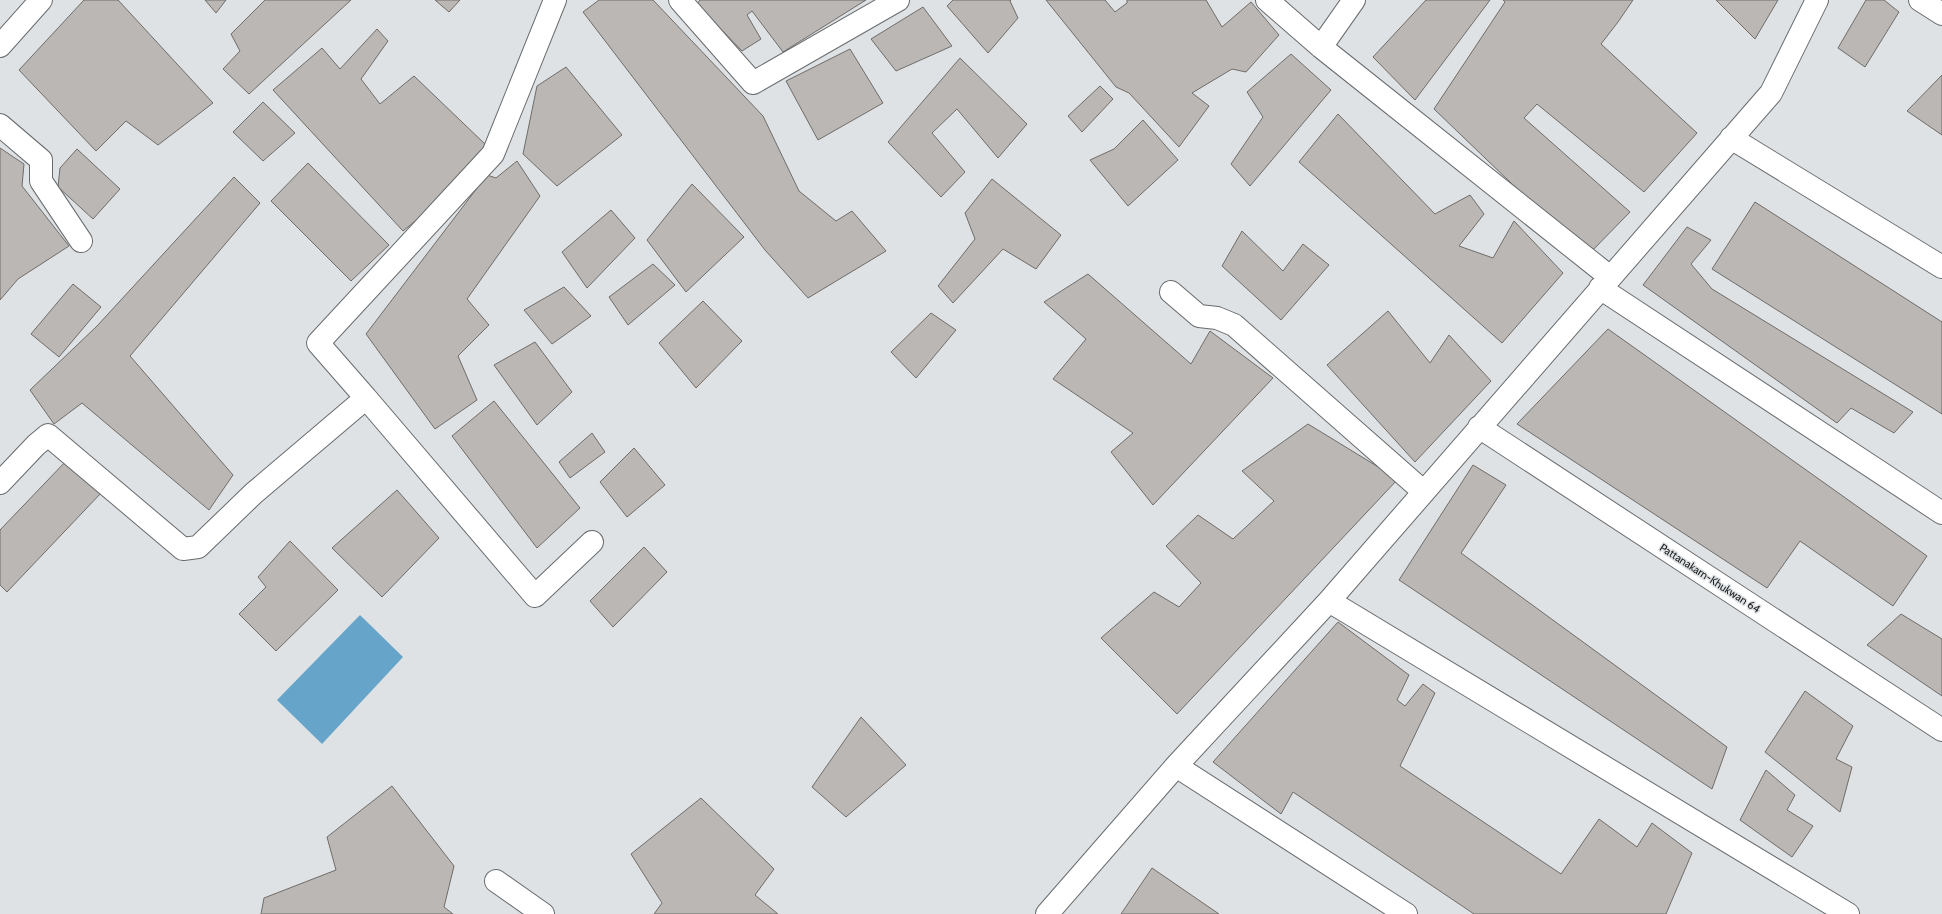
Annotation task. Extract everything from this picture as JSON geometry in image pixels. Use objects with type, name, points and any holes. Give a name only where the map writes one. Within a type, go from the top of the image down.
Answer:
[{"type":"street","points":[[0,46],[41,0]]},
{"type":"street","points":[[555,0],[493,154],[318,343],[536,596],[592,542]]},
{"type":"street","points":[[680,0],[753,83],[898,0]]},
{"type":"street","points":[[1267,0],[1605,283],[1942,513]]},
{"type":"street","points":[[1321,46],[1354,0]]},
{"type":"street","points":[[1047,914],[1176,766],[1329,601],[1771,93],[1817,0]]},
{"type":"street","points":[[1920,0],[1942,14]]},
{"type":"street","points":[[0,125],[40,160],[41,181],[81,241]]},
{"type":"street","points":[[1731,138],[1942,267]]},
{"type":"street","points":[[1171,292],[1199,316],[1217,318],[1234,325],[1424,492]]},
{"type":"street","points":[[0,483],[36,444],[48,435],[183,549],[198,547],[254,493],[366,398]]},
{"type":"street","name":"Pattanakarn-Khukwan 64","points":[[1479,427],[1942,730]]},
{"type":"street","points":[[1329,601],[1848,914]]},
{"type":"street","points":[[1176,766],[1406,914]]},
{"type":"street","points":[[496,882],[543,914]]},
{"type":"water","points":[[360,615],[403,657],[322,744],[277,700]]},
{"type":"building","points":[[84,0],[118,0],[213,103],[158,145],[126,121],[96,151],[19,70]]},
{"type":"building","points":[[205,0],[226,0],[216,13]]},
{"type":"building","points":[[265,0],[351,0],[249,94],[223,69],[240,51],[231,34]]},
{"type":"building","points":[[435,0],[460,0],[449,12]]},
{"type":"building","points":[[599,0],[653,0],[763,116],[799,191],[836,221],[852,211],[886,251],[808,298],[765,250],[583,12]]},
{"type":"building","points":[[700,0],[866,0],[783,52],[752,11],[747,15],[761,39],[742,51],[697,4]]},
{"type":"building","points":[[953,0],[1011,0],[1010,1],[1018,18],[988,53],[947,6]]},
{"type":"building","points":[[1046,0],[1105,0],[1115,12],[1127,3],[1127,0],[1206,0],[1222,27],[1251,2],[1279,35],[1246,72],[1232,69],[1192,93],[1209,106],[1179,147],[1129,93],[1116,87]]},
{"type":"building","points":[[1426,0],[1490,0],[1415,100],[1373,57]]},
{"type":"building","points":[[1503,0],[1633,0],[1601,44],[1697,133],[1644,192],[1537,104],[1524,118],[1630,212],[1587,256],[1434,109],[1505,2]]},
{"type":"building","points":[[1716,0],[1778,0],[1755,39]]},
{"type":"building","points":[[1866,0],[1884,0],[1899,12],[1865,67],[1838,48]]},
{"type":"building","points":[[923,7],[952,46],[896,71],[871,39]]},
{"type":"building","points":[[377,29],[388,41],[361,79],[380,104],[414,76],[486,145],[447,195],[403,231],[273,90],[322,48],[340,69]]},
{"type":"building","points":[[850,49],[883,103],[818,140],[786,81]]},
{"type":"building","points":[[1291,54],[1331,90],[1250,186],[1231,164],[1263,117],[1247,92]]},
{"type":"building","points":[[960,58],[1027,124],[998,158],[957,109],[932,133],[965,172],[941,197],[888,142]]},
{"type":"building","points":[[566,67],[622,135],[557,186],[523,154],[537,86]]},
{"type":"building","points":[[1942,75],[1942,135],[1907,111]]},
{"type":"building","points":[[1100,86],[1113,99],[1082,132],[1068,116]]},
{"type":"building","points":[[263,102],[295,133],[263,161],[233,132]]},
{"type":"building","points":[[1338,114],[1435,214],[1470,195],[1484,214],[1459,246],[1493,258],[1514,221],[1563,273],[1502,343],[1299,162]]},
{"type":"building","points":[[1143,120],[1178,160],[1128,206],[1090,160],[1114,149]]},
{"type":"building","points":[[0,148],[24,164],[22,186],[69,246],[18,279],[0,300]]},
{"type":"building","points":[[77,149],[120,189],[93,219],[58,187],[60,168]]},
{"type":"building","points":[[517,161],[540,196],[467,299],[489,325],[458,356],[477,400],[435,429],[366,334],[487,175],[496,178]]},
{"type":"building","points":[[308,163],[389,245],[351,281],[271,201]]},
{"type":"building","points":[[234,177],[260,203],[130,356],[233,475],[209,510],[82,403],[54,424],[30,390],[97,326]]},
{"type":"building","points":[[992,179],[1061,235],[1036,269],[1003,249],[953,303],[938,286],[975,239],[965,213]]},
{"type":"building","points":[[692,184],[744,237],[686,292],[647,240]]},
{"type":"building","points":[[1755,202],[1942,322],[1942,414],[1712,269]]},
{"type":"building","points":[[611,210],[635,238],[587,288],[562,252]]},
{"type":"building","points":[[1687,227],[1711,240],[1691,264],[1712,289],[1913,412],[1894,433],[1851,408],[1837,423],[1643,285]]},
{"type":"building","points":[[1242,231],[1283,271],[1303,244],[1329,265],[1281,320],[1222,266]]},
{"type":"building","points":[[653,264],[675,285],[628,325],[609,297]]},
{"type":"building","points":[[1088,274],[1191,364],[1210,331],[1273,378],[1153,505],[1111,452],[1133,433],[1053,379],[1086,339],[1044,302]]},
{"type":"building","points":[[73,284],[101,307],[59,357],[31,334]]},
{"type":"building","points":[[564,287],[591,316],[552,344],[524,310]]},
{"type":"building","points":[[703,301],[742,341],[696,388],[659,343]]},
{"type":"building","points":[[1388,311],[1430,363],[1449,335],[1491,381],[1415,462],[1327,365]]},
{"type":"building","points":[[931,313],[956,330],[916,378],[891,352]]},
{"type":"building","points":[[1608,329],[1927,556],[1893,606],[1800,541],[1767,588],[1517,424]]},
{"type":"building","points":[[535,342],[572,392],[537,425],[494,365]]},
{"type":"building","points":[[494,401],[580,508],[537,548],[452,436]]},
{"type":"building","points":[[1308,424],[1398,479],[1177,714],[1101,638],[1154,592],[1179,607],[1201,583],[1166,546],[1198,515],[1233,539],[1274,501],[1242,471]]},
{"type":"building","points":[[592,433],[605,452],[570,478],[559,462]]},
{"type":"building","points":[[634,448],[665,485],[627,517],[600,482]]},
{"type":"building","points":[[68,459],[102,492],[7,592],[0,585],[0,530]]},
{"type":"building","points":[[1473,465],[1506,485],[1461,553],[1727,747],[1712,789],[1399,580]]},
{"type":"building","points":[[397,490],[439,538],[382,597],[332,548]]},
{"type":"building","points":[[290,541],[338,590],[276,651],[239,614],[266,587],[258,577]]},
{"type":"building","points":[[644,547],[667,572],[613,627],[590,601]]},
{"type":"building","points":[[1901,614],[1942,639],[1942,696],[1867,645]]},
{"type":"building","points":[[1338,622],[1409,675],[1397,700],[1405,706],[1423,684],[1435,693],[1400,766],[1561,874],[1599,819],[1637,847],[1652,823],[1692,853],[1666,914],[1474,914],[1293,792],[1281,814],[1213,762]]},
{"type":"building","points":[[1805,691],[1853,726],[1836,759],[1852,767],[1840,812],[1765,752]]},
{"type":"building","points":[[861,717],[906,765],[846,817],[812,787]]},
{"type":"building","points":[[1766,770],[1795,795],[1787,810],[1813,826],[1792,857],[1740,820]]},
{"type":"building","points":[[392,786],[454,866],[444,907],[453,914],[261,914],[264,898],[336,870],[327,837]]},
{"type":"building","points":[[701,798],[774,869],[755,895],[778,914],[654,914],[662,903],[631,854]]},
{"type":"building","points":[[1152,868],[1219,914],[1121,914]]}]
